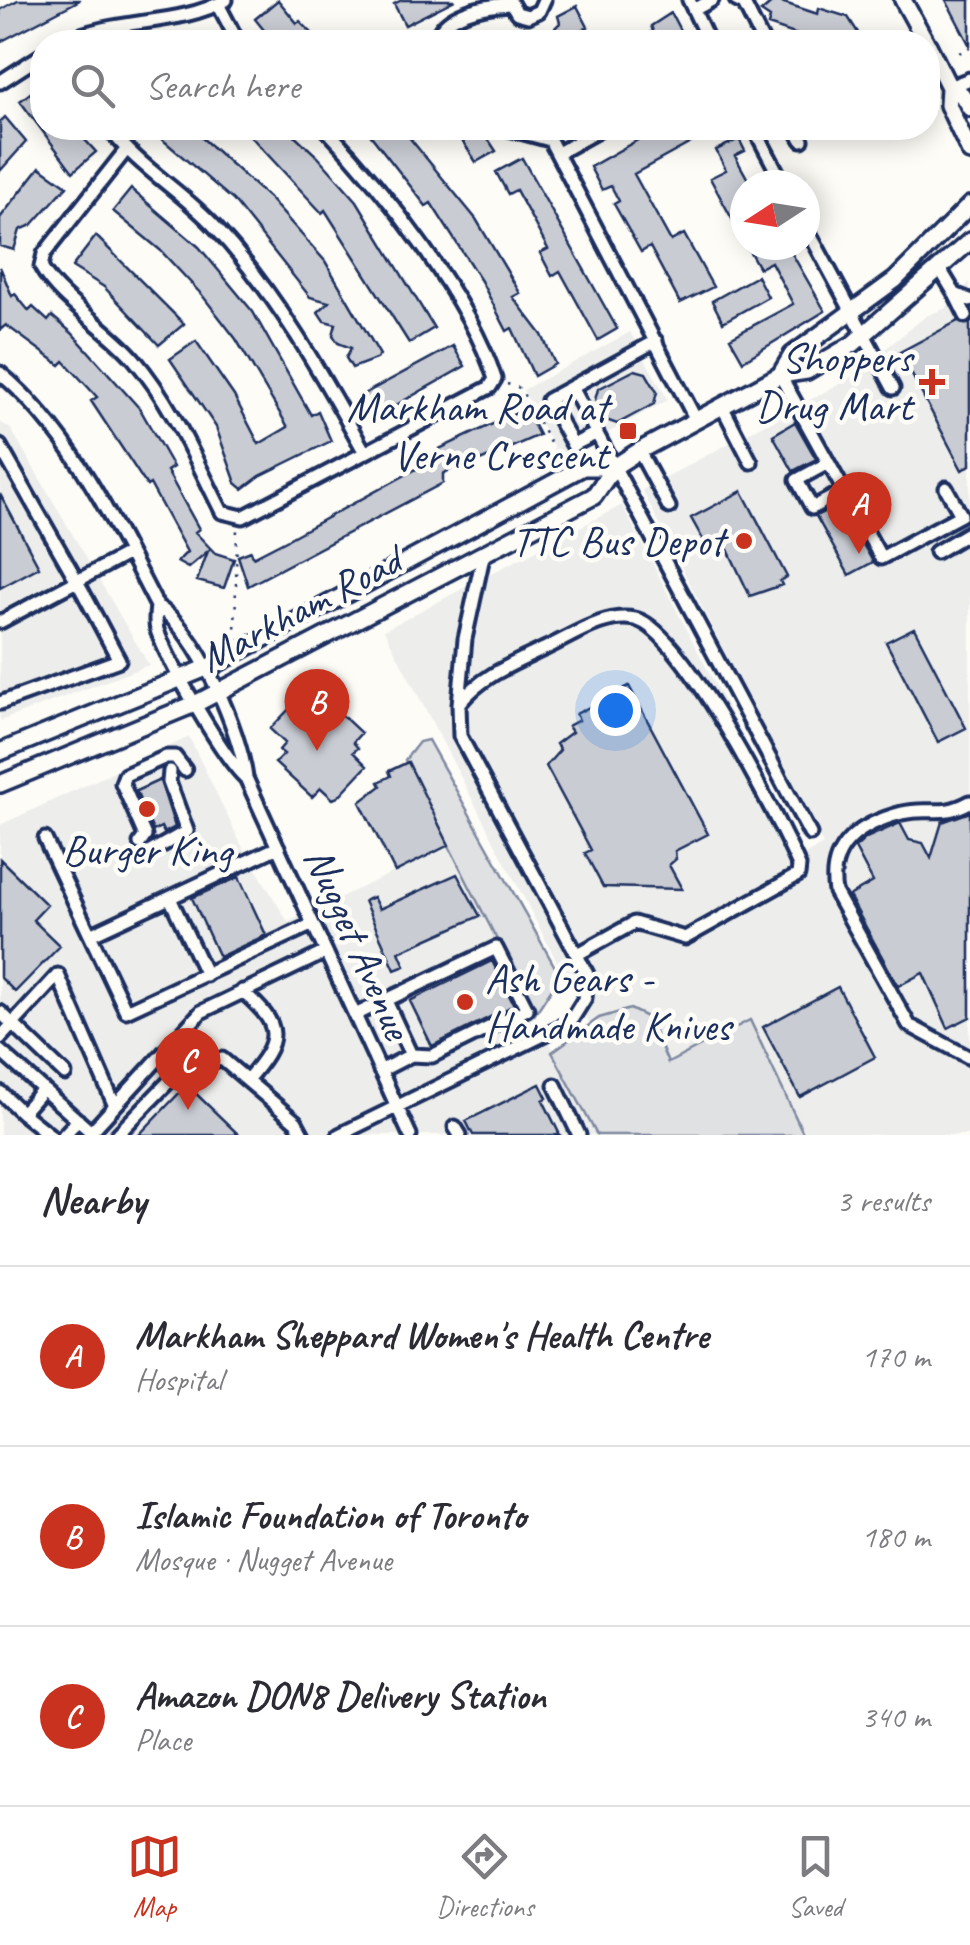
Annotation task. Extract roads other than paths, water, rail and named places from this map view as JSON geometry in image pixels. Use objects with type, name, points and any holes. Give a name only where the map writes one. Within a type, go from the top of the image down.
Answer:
[{"type":"main road","points":[[904,0],[920,30]]},
{"type":"main road","points":[[940,69],[949,86],[962,95],[970,108]]},
{"type":"main road","points":[[949,86],[948,106],[970,152]]},
{"type":"main road","name":"Markham Road","points":[[780,375],[792,356],[895,280],[970,206]]},
{"type":"main road","name":"Markham Road","points":[[0,784],[197,703],[594,496],[614,468],[640,451],[780,375],[808,371],[863,336],[970,241]]},
{"type":"main road","name":"Markham Road","points":[[0,752],[184,680],[584,468],[614,468]]},
{"type":"street","points":[[442,30],[462,14],[510,2],[516,13],[528,16],[539,11],[544,0]]},
{"type":"street","points":[[704,30],[691,5],[712,0]]},
{"type":"street","points":[[736,0],[744,4],[757,30]]},
{"type":"street","points":[[94,30],[222,2],[233,30]]},
{"type":"street","points":[[0,82],[30,63]]},
{"type":"street","points":[[949,86],[970,78]]},
{"type":"street","points":[[118,140],[202,214],[249,265],[293,326],[364,451]]},
{"type":"street","points":[[126,150],[44,254],[42,267],[48,279],[109,332],[144,372],[179,425],[222,512],[237,518],[255,513],[364,451],[490,387],[495,380],[453,298],[417,240],[334,140]]},
{"type":"street","points":[[548,140],[558,153],[696,420]]},
{"type":"street","points":[[558,153],[582,140]]},
{"type":"street","points":[[760,140],[776,170]]},
{"type":"street","points":[[820,254],[894,388]]},
{"type":"street","points":[[940,268],[966,316]]},
{"type":"street","points":[[955,294],[970,300]]},
{"type":"street","points":[[596,433],[573,445],[548,400],[656,341]]},
{"type":"street","points":[[0,372],[59,433],[90,479],[156,606]]},
{"type":"street","points":[[780,375],[881,558],[961,515],[946,488]]},
{"type":"street","points":[[572,387],[810,834]]},
{"type":"street","points":[[722,408],[751,462]]},
{"type":"street","points":[[0,446],[120,660],[0,702]]},
{"type":"street","points":[[640,451],[669,507]]},
{"type":"street","points":[[828,463],[797,480],[812,508],[844,491]]},
{"type":"street","points":[[936,552],[970,532]]},
{"type":"street","points":[[340,1135],[570,1022],[585,998],[588,974],[460,736],[465,638],[484,552]]},
{"type":"street","points":[[0,622],[129,553]]},
{"type":"street","name":"Nugget Avenue","points":[[156,606],[175,617],[216,693],[242,750],[246,778],[410,1135]]},
{"type":"street","name":"Nugget Avenue","points":[[156,606],[156,627],[229,764],[246,778]]},
{"type":"street","points":[[459,704],[476,683],[587,628],[612,619],[637,619],[672,645],[694,676],[799,866],[798,876],[685,938],[634,923],[578,954]]},
{"type":"street","points":[[170,771],[168,782],[188,832],[143,849],[145,836],[122,783],[126,775],[166,757],[175,757],[185,770]]},
{"type":"street","points":[[970,802],[944,814],[898,814],[844,842],[832,872],[835,892],[909,1026],[970,1058]]},
{"type":"street","points":[[45,839],[126,1011],[313,924]]},
{"type":"street","points":[[90,935],[278,846]]},
{"type":"street","points":[[170,898],[206,975]]},
{"type":"street","points":[[356,1015],[496,948],[527,1009],[432,1056],[411,1055],[380,1071]]},
{"type":"street","points":[[0,1051],[91,1132],[201,1012],[326,952]]},
{"type":"street","points":[[0,1038],[58,976],[115,1106]]},
{"type":"street","points":[[242,991],[270,1015],[274,1029],[272,1051],[247,1080]]},
{"type":"street","points":[[386,1001],[411,1055]]},
{"type":"street","points":[[0,1012],[65,1074]]},
{"type":"street","points":[[118,1135],[182,1068],[222,1059],[296,1122],[303,1135]]},
{"type":"street","points":[[555,1085],[579,1135]]},
{"type":"street","points":[[22,1113],[43,1089]]},
{"type":"street","points":[[0,1092],[50,1135]]},
{"type":"street","points":[[64,1135],[78,1120]]},
{"type":"place","name":"Shoppers Drug Mart","points":[[932,382]]},
{"type":"place","name":"Markham Road at Verne Crescent","points":[[628,431]]},
{"type":"place","name":"TTC Bus Depot","points":[[744,541]]},
{"type":"place","name":"Markham Sheppard Women's Health Centre","points":[[859,554]]},
{"type":"place","name":"Islamic Foundation of Toronto","points":[[317,751]]},
{"type":"place","name":"Burger King","points":[[147,809]]},
{"type":"place","name":"Ash Gears - Handmade Knives","points":[[465,1002]]},
{"type":"place","name":"Amazon DON8 Delivery Station","points":[[188,1110]]}]
